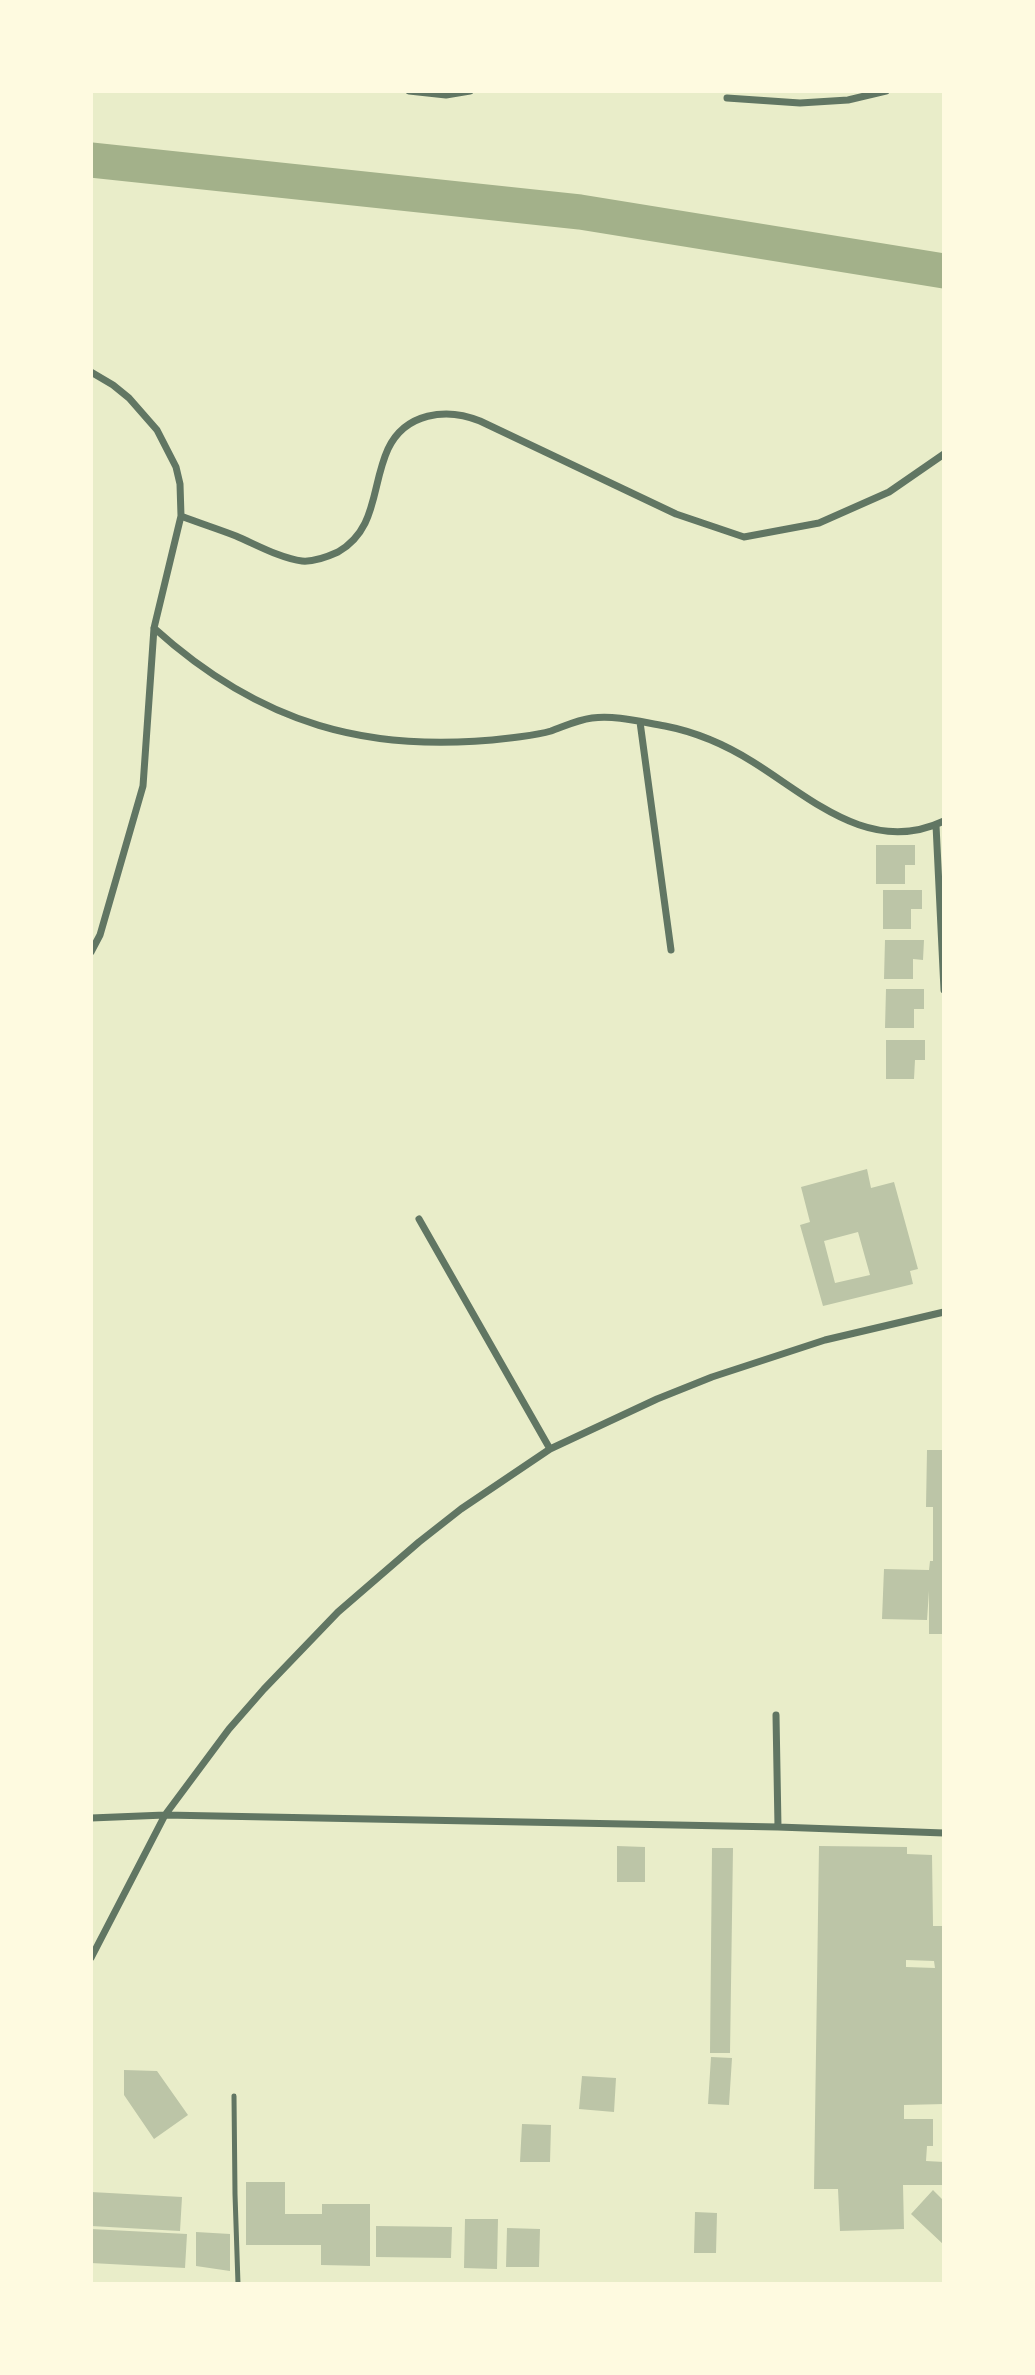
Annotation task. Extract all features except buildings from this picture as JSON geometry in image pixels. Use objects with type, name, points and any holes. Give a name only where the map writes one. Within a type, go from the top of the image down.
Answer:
[{"type":"street","points":[[409,91],[446,95],[470,91]]},
{"type":"street","points":[[727,98],[800,103],[848,100],[886,91]]},
{"type":"street","points":[[91,372],[129,398],[157,430],[176,467],[180,484],[181,516],[155,628],[143,786],[100,935],[91,952]]},
{"type":"street","points":[[181,516],[300,561],[324,558],[345,547],[362,530],[373,508],[384,461],[394,440],[421,418],[445,413],[469,417],[676,514],[744,537],[819,523],[889,492],[944,454]]},
{"type":"street","points":[[155,628],[178,650],[232,688],[290,716],[350,735],[410,743],[461,743],[532,735],[591,718],[640,722],[693,734],[736,751],[826,810],[855,824],[870,829],[895,831],[920,829],[940,823],[944,990]]},
{"type":"street","points":[[640,722],[671,950]]},
{"type":"street","points":[[419,1219],[550,1449]]},
{"type":"street","points":[[91,1958],[164,1815],[229,1730],[264,1689],[338,1612],[440,1525],[550,1449],[646,1404],[712,1377],[825,1340],[944,1312]]},
{"type":"street","points":[[776,1715],[778,1827]]},
{"type":"street","points":[[91,1818],[164,1815],[778,1827],[944,1833]]},
{"type":"lane","points":[[234,2096],[238,2284]]},
{"type":"waterway","points":[[91,160],[580,212],[944,271]]}]
